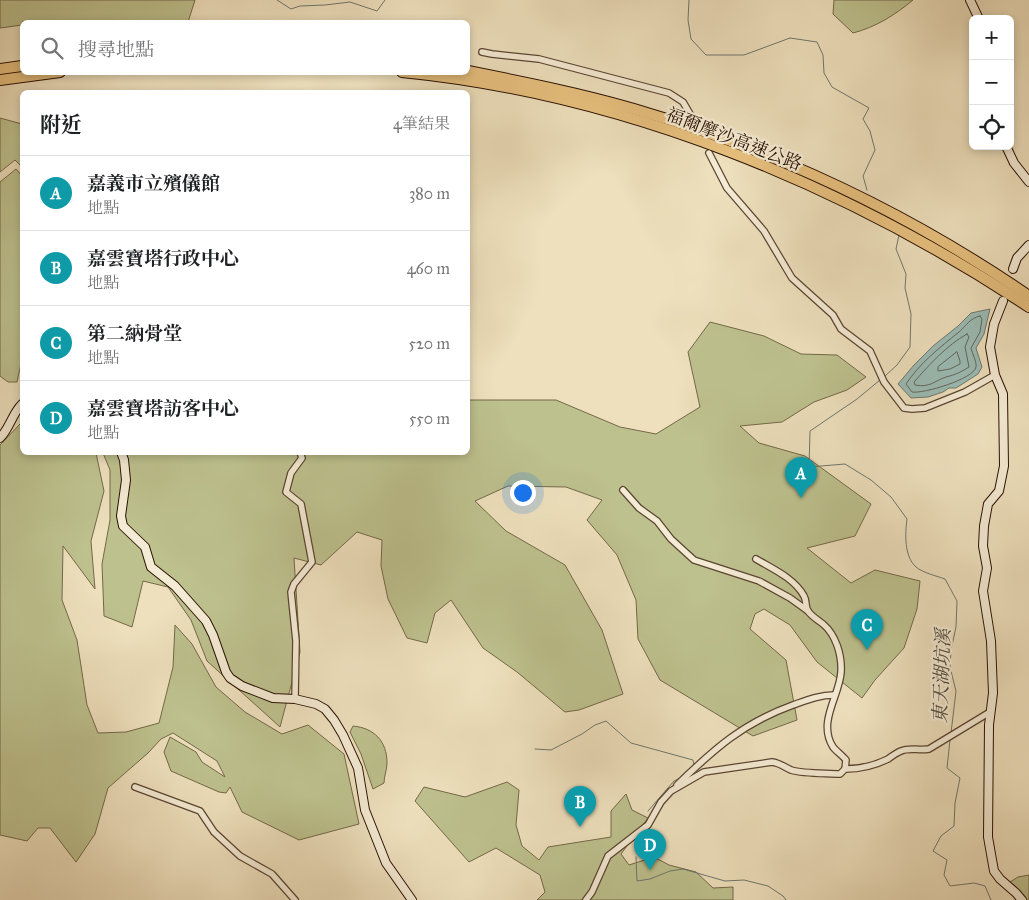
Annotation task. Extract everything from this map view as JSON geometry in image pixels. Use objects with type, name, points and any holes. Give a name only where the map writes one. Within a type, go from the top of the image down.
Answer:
[{"type":"highway","points":[[0,69],[20,66]]},
{"type":"highway","name":"福爾摩沙高速公路","points":[[470,72],[537,84],[633,109],[710,134],[785,163],[878,206],[954,248],[1029,296]]},
{"type":"highway","points":[[0,80],[38,75]]},
{"type":"highway","name":"福爾摩沙高速公路","points":[[427,75],[535,94],[630,118],[707,144],[775,170],[866,212],[950,257],[1029,307]]},
{"type":"street","points":[[970,0],[977,15]]},
{"type":"street","points":[[482,52],[539,59],[669,93],[683,102],[690,114]]},
{"type":"street","points":[[1008,150],[1014,164],[1029,182]]},
{"type":"street","points":[[709,153],[727,188],[764,231],[792,278],[833,315],[841,330],[870,351],[884,382],[904,408],[925,408],[964,392],[994,375]]},
{"type":"street","points":[[1013,269],[1017,258],[1029,245]]},
{"type":"street","points":[[1003,301],[994,324],[990,347],[994,375],[1004,394],[1004,466],[999,491],[988,504],[983,546],[987,568],[984,591],[991,641],[993,693],[989,725],[987,816],[994,870],[1000,879],[1022,900]]},
{"type":"street","points":[[0,438],[7,431],[20,406]]},
{"type":"street","points":[[122,455],[126,480],[122,522],[126,530],[145,547],[151,567],[175,586],[206,621],[230,678],[242,686],[273,698],[295,699],[316,704],[325,709],[343,735],[358,768],[365,810],[381,853],[392,873],[412,900]]},
{"type":"street","points":[[295,699],[296,641],[291,592],[294,584],[312,562],[302,504],[286,492],[291,473],[302,458],[301,455]]},
{"type":"street","points":[[623,490],[638,508],[657,521],[671,540],[694,560],[759,581],[790,598],[825,626],[835,639],[841,671],[840,685],[834,695],[828,715],[829,738],[833,748],[846,760],[846,769]]},
{"type":"street","points":[[756,559],[780,572],[793,582],[805,597],[808,611]]},
{"type":"street","points":[[586,900],[592,892],[608,856],[648,825],[661,802],[713,750],[754,722],[821,695],[834,695]]},
{"type":"street","points":[[671,791],[704,772],[772,762],[777,762],[791,770],[840,774],[846,769],[862,768],[903,750],[929,749],[990,712]]},
{"type":"street","points":[[134,787],[200,811],[214,832],[240,856],[272,874],[294,900]]},
{"type":"green space","points":[[0,0],[195,0],[189,20],[20,20],[20,25],[0,28]]},
{"type":"green space","points":[[834,0],[913,0],[885,20],[853,33],[833,14]]},
{"type":"green space","points":[[0,118],[20,123],[20,165],[15,160],[0,172]]},
{"type":"green space","points":[[16,169],[20,174],[20,368],[17,382],[8,382],[0,376],[0,182]]},
{"type":"green space","points":[[710,322],[764,336],[801,354],[837,355],[866,377],[847,390],[814,402],[782,422],[740,426],[759,443],[805,456],[871,504],[855,536],[807,548],[851,583],[875,570],[920,581],[917,609],[904,648],[875,680],[862,698],[817,662],[790,625],[764,609],[755,614],[750,629],[786,660],[797,720],[753,736],[660,680],[638,639],[636,600],[617,555],[587,520],[602,500],[566,487],[508,486],[475,501],[506,531],[565,565],[602,630],[623,694],[579,710],[565,712],[517,672],[483,648],[451,600],[435,613],[427,643],[407,638],[388,599],[381,566],[382,540],[357,532],[321,565],[294,558],[300,652],[280,727],[207,661],[191,620],[168,587],[143,581],[132,627],[104,616],[102,564],[110,520],[110,470],[104,455],[470,455],[470,400],[556,400],[620,427],[656,434],[700,407],[688,352]]},
{"type":"green space","points":[[20,424],[20,455],[96,455],[104,491],[91,541],[95,589],[63,546],[62,600],[77,640],[87,705],[98,733],[126,732],[159,723],[173,667],[175,625],[192,644],[216,687],[245,712],[282,734],[308,725],[344,754],[359,824],[299,840],[242,812],[230,787],[226,793],[219,792],[171,771],[164,752],[170,737],[196,752],[202,762],[225,777],[217,761],[173,733],[161,739],[108,788],[95,834],[76,862],[50,828],[38,828],[27,841],[0,835],[0,445]]},
{"type":"green space","points":[[353,726],[373,733],[385,748],[387,763],[384,783],[373,789],[361,754],[350,732]]},
{"type":"green space","points":[[507,782],[519,790],[516,825],[522,846],[539,860],[548,847],[611,837],[611,811],[626,794],[632,810],[648,818],[621,854],[629,865],[654,857],[669,865],[696,872],[713,888],[733,887],[733,900],[537,900],[545,892],[540,875],[496,848],[469,862],[415,801],[424,787],[465,797]]},
{"type":"green space","points":[[1029,875],[1029,900],[1026,900],[1010,882],[1018,877]]},
{"type":"water","points":[[990,309],[984,334],[976,348],[982,367],[978,374],[956,388],[949,388],[928,397],[911,398],[898,384],[914,365],[971,313]]},
{"type":"waterway","name":"東天湖坑溪","points":[[277,0],[291,9],[300,6],[350,2],[377,11],[385,0]]},
{"type":"waterway","name":"東天湖坑溪","points":[[689,0],[688,20],[691,39],[706,55],[744,55],[790,38],[817,42],[823,55],[824,73],[832,87],[869,108],[863,119],[870,131],[875,150],[863,176],[867,190]]},
{"type":"waterway","name":"東天湖坑溪","points":[[885,376],[897,365],[910,347],[911,314],[905,288],[906,274],[896,249],[899,235]]},
{"type":"waterway","name":"東天湖坑溪","points":[[880,380],[857,399],[810,431],[809,467],[845,464],[871,480],[891,497],[907,519],[906,544],[912,562],[922,571],[945,579],[957,601],[956,627],[951,650],[950,667],[956,691],[951,733]]},
{"type":"waterway","points":[[535,749],[551,750],[595,725],[606,721],[631,743],[693,760],[694,766]]},
{"type":"waterway","name":"東天湖坑溪","points":[[950,740],[947,768],[960,778],[955,803],[954,826],[941,836],[933,851],[947,860],[944,875],[950,886],[974,883],[985,886],[991,900]]},
{"type":"waterway","points":[[648,811],[674,781],[680,778]]},
{"type":"waterway","points":[[636,857],[637,881],[683,869],[725,881],[744,880],[768,886],[786,900]]},
{"type":"tunnel","points":[[690,114],[697,128]]},
{"type":"place","name":"嘉義市立殯儀館","points":[[801,498]]},
{"type":"place","name":"第二納骨堂","points":[[867,650]]},
{"type":"place","name":"嘉雲寶塔行政中心","points":[[580,827]]},
{"type":"place","name":"嘉雲寶塔訪客中心","points":[[650,870]]}]
